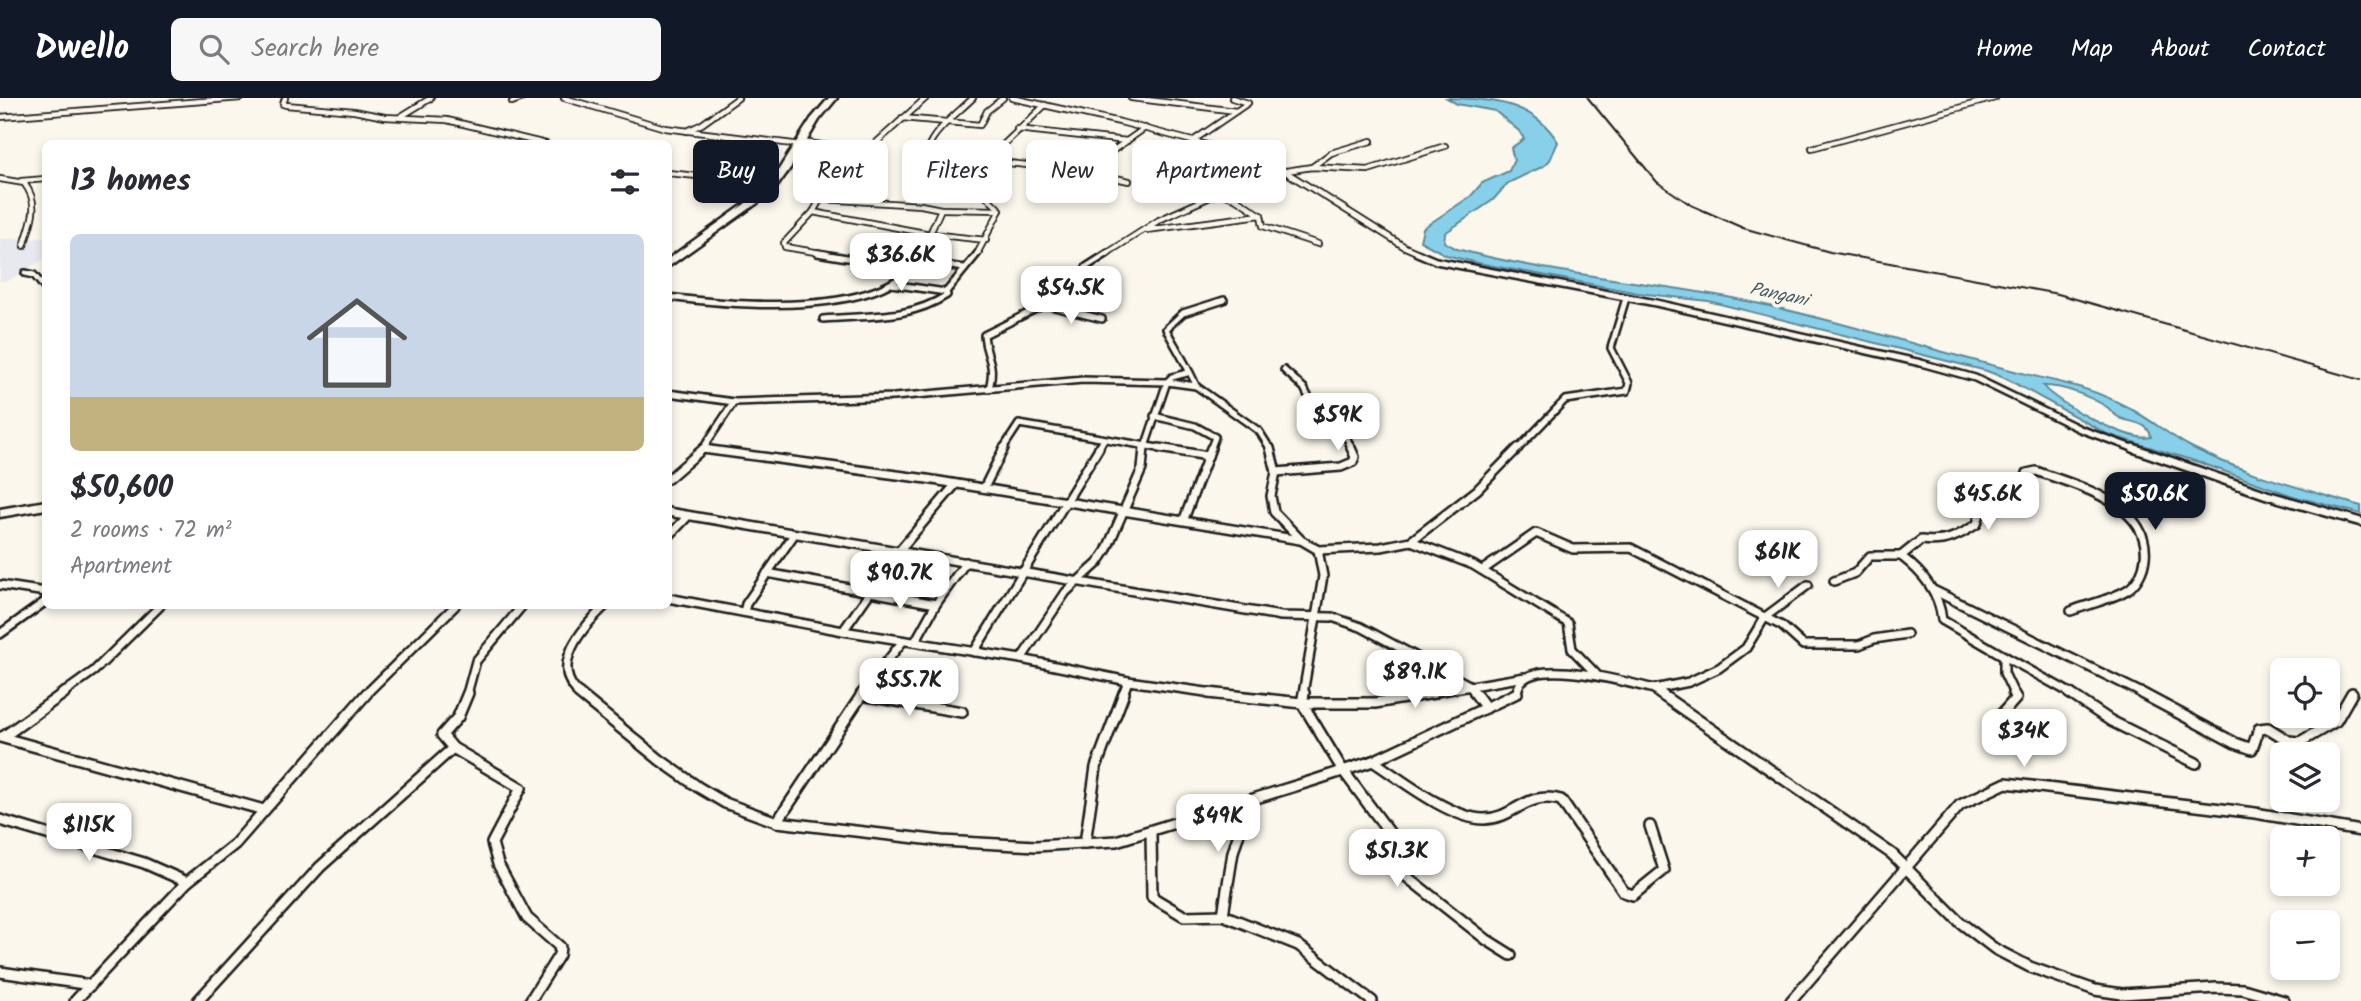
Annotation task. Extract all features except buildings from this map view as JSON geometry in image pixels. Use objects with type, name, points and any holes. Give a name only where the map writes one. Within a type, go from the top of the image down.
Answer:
[{"type":"highway","points":[[804,140],[819,113],[833,98]]},
{"type":"highway","points":[[779,178],[793,157]]},
{"type":"highway","points":[[672,261],[751,203]]},
{"type":"highway","points":[[0,513],[42,506]]},
{"type":"street","points":[[0,117],[241,98]]},
{"type":"street","points":[[285,98],[282,104],[286,106],[447,120],[530,140]]},
{"type":"street","points":[[400,117],[431,98]]},
{"type":"street","points":[[512,102],[523,98]]},
{"type":"street","points":[[564,98],[631,120],[687,132],[793,143]]},
{"type":"street","points":[[687,132],[738,98]]},
{"type":"street","points":[[877,140],[926,98]]},
{"type":"street","points":[[930,140],[972,98]]},
{"type":"street","points":[[902,118],[980,125],[987,111],[1003,98]]},
{"type":"street","points":[[1012,98],[1194,140],[1249,102],[1232,98]]},
{"type":"street","points":[[1131,98],[1236,111]]},
{"type":"street","points":[[1812,148],[1995,98]]},
{"type":"street","points":[[1005,140],[1045,105]]},
{"type":"street","points":[[1118,147],[1145,128]]},
{"type":"street","points":[[1017,129],[1127,141]]},
{"type":"street","points":[[1312,167],[1316,160],[1328,154],[1371,141]]},
{"type":"street","points":[[1286,172],[1312,167],[1368,170],[1445,146]]},
{"type":"street","points":[[672,173],[693,176]]},
{"type":"street","points":[[1286,173],[1405,247],[1437,261],[1866,349],[1975,378],[2080,429],[2267,495],[2361,522]]},
{"type":"street","points":[[0,179],[24,183],[34,196],[34,207],[24,246]]},
{"type":"street","points":[[17,181],[42,179]]},
{"type":"street","points":[[1118,179],[1129,181]]},
{"type":"street","points":[[820,203],[784,243],[785,247],[847,258],[917,261],[964,268]]},
{"type":"street","points":[[881,203],[941,209],[1000,210]]},
{"type":"street","points":[[993,203],[1000,210]]},
{"type":"street","points":[[989,389],[994,368],[985,349],[984,335],[1046,305],[1081,283],[1086,267],[1159,220],[1197,203]]},
{"type":"street","points":[[1243,203],[1261,215],[1264,226],[1318,244]]},
{"type":"street","points":[[891,284],[917,261],[941,209]]},
{"type":"street","points":[[822,319],[920,311],[935,304],[947,295],[946,292],[986,240],[1000,210]]},
{"type":"street","points":[[813,212],[930,234],[986,240]]},
{"type":"street","points":[[1143,231],[1261,215]]},
{"type":"street","points":[[25,273],[34,275],[42,285]]},
{"type":"street","points":[[672,298],[798,306],[836,300],[891,284],[946,292]]},
{"type":"street","points":[[672,394],[734,402],[894,397],[1083,380],[1167,382],[1196,386],[1259,431],[1271,450],[1276,472],[1271,496],[1274,512],[1301,540],[1318,550],[1381,547],[1411,541],[1477,490],[1565,400],[1629,388],[1611,348],[1626,298]]},
{"type":"street","points":[[1196,386],[1196,379],[1187,373],[1166,328],[1169,322],[1184,312],[1224,300]]},
{"type":"street","points":[[1046,305],[1101,319]]},
{"type":"street","points":[[1276,472],[1341,467],[1353,462],[1354,457],[1346,436],[1308,396],[1304,388],[1284,370]]},
{"type":"street","points":[[1021,659],[1076,581],[1098,563],[1106,551],[1142,469],[1144,445],[1167,382],[1172,377],[1187,373]]},
{"type":"street","points":[[672,476],[703,449],[734,402]]},
{"type":"street","points":[[1154,416],[1195,426],[1215,437],[1184,519]]},
{"type":"street","points":[[984,488],[1003,447],[1018,424],[1208,456]]},
{"type":"street","points":[[974,652],[1104,439]]},
{"type":"street","points":[[703,449],[878,470],[955,485],[1126,509],[1301,540]]},
{"type":"street","points":[[1901,556],[1921,540],[1951,541],[1977,523],[1980,503],[1984,499],[2003,487],[2025,483],[2027,473],[2036,471],[2095,493],[2135,519],[2147,549],[2142,570],[2131,588],[2071,611]]},
{"type":"street","points":[[843,631],[899,551],[955,485]]},
{"type":"street","points":[[672,513],[707,517],[793,536],[899,551],[1281,616],[1332,617],[1361,626],[1469,685],[1486,708]]},
{"type":"street","points":[[672,533],[688,516]]},
{"type":"street","points":[[1484,569],[1536,533],[1573,549],[1631,548],[1782,626],[1803,645],[1859,645],[1874,639],[1907,634]]},
{"type":"street","points":[[744,612],[746,604],[793,536]]},
{"type":"street","points":[[1411,541],[1484,569],[1567,623],[1571,630],[1572,649],[1596,674]]},
{"type":"street","points":[[1318,550],[1323,576],[1301,703],[1342,769],[1389,832],[1400,867],[1407,877],[1486,940],[1511,955]]},
{"type":"street","points":[[1834,581],[1855,573],[1870,556],[1901,556],[1920,570],[1933,590],[1941,604],[1942,620],[2076,696],[2111,721],[2196,763]]},
{"type":"street","points":[[915,642],[936,604],[966,562]]},
{"type":"street","points":[[767,573],[936,604]]},
{"type":"street","points":[[0,585],[42,591]]},
{"type":"street","points":[[1654,689],[1689,682],[1719,668],[1746,648],[1765,617],[1808,585]]},
{"type":"street","points":[[1933,590],[2186,715],[2235,743],[2252,749],[2259,729],[2268,728],[2289,741],[2300,742],[2336,721],[2352,693]]},
{"type":"street","points":[[672,599],[843,631],[1021,659],[1128,681],[1301,703],[1375,703],[1549,673],[1596,674],[1654,689],[1908,867],[1933,897],[1961,923],[1995,949],[2030,967],[2095,990],[2122,994],[2216,988],[2243,989],[2284,1001]]},
{"type":"street","points":[[0,634],[42,604]]},
{"type":"street","points":[[2,737],[94,671],[157,609]]},
{"type":"street","points":[[75,1001],[187,882],[235,844],[351,709],[452,609]]},
{"type":"street","points":[[519,609],[476,661],[472,683],[458,717],[442,735],[453,748],[521,788],[492,843],[498,864],[527,918],[560,947],[559,955],[530,1001]]},
{"type":"street","points":[[602,609],[586,624],[566,655],[568,678],[573,689],[660,760],[698,787],[725,803],[777,822],[942,841],[1036,846],[1116,841],[1151,832],[1373,761],[1516,695],[1520,682],[1526,677]]},
{"type":"street","points":[[777,822],[861,695],[903,641]]},
{"type":"street","points":[[2001,715],[2016,698],[2006,683],[2002,665],[2004,656]]},
{"type":"street","points":[[1085,843],[1096,766],[1128,681]]},
{"type":"street","points":[[861,695],[962,712]]},
{"type":"street","points":[[2,737],[264,810]]},
{"type":"street","points":[[198,1001],[320,867],[453,748]]},
{"type":"street","points":[[1373,761],[1434,801],[1481,819],[1491,818],[1529,799],[1544,796],[1561,800],[1624,892],[1633,895],[1664,870],[1650,826]]},
{"type":"street","points":[[1791,1001],[1960,805],[2006,783],[2255,813],[2361,831]]},
{"type":"street","points":[[1223,915],[1233,852],[1248,801]]},
{"type":"street","points":[[0,820],[144,863],[187,882]]},
{"type":"street","points":[[1151,832],[1152,897],[1184,916],[1223,915],[1297,945],[1372,1001]]},
{"type":"street","points":[[0,972],[91,985]]},
{"type":"shaded area","points":[[42,238],[42,260],[8,281],[0,281],[0,239]]},
{"type":"water","points":[[1447,98],[1494,101],[1523,110],[1536,118],[1558,142],[1550,160],[1544,166],[1508,183],[1493,200],[1445,233],[1444,242],[1457,249],[1524,264],[1773,307],[2077,387],[2121,404],[2183,443],[2211,457],[2274,480],[2361,506],[2361,514],[2293,496],[2201,463],[2107,434],[2007,379],[1987,371],[1708,301],[1638,293],[1446,255],[1420,241],[1423,228],[1471,196],[1482,183],[1509,171],[1514,160],[1511,148],[1524,139],[1519,131],[1495,111],[1457,104]],"holes":[[[2043,386],[2093,399],[2120,418],[2147,428],[2151,437],[2127,434],[2094,420],[2062,402]]]},
{"type":"railway","points":[[1588,98],[1657,182],[1691,205],[1743,228],[1830,252],[2058,294],[2361,380]]},
{"type":"water label","name":"Pangani","points":[[1779,294]]}]
